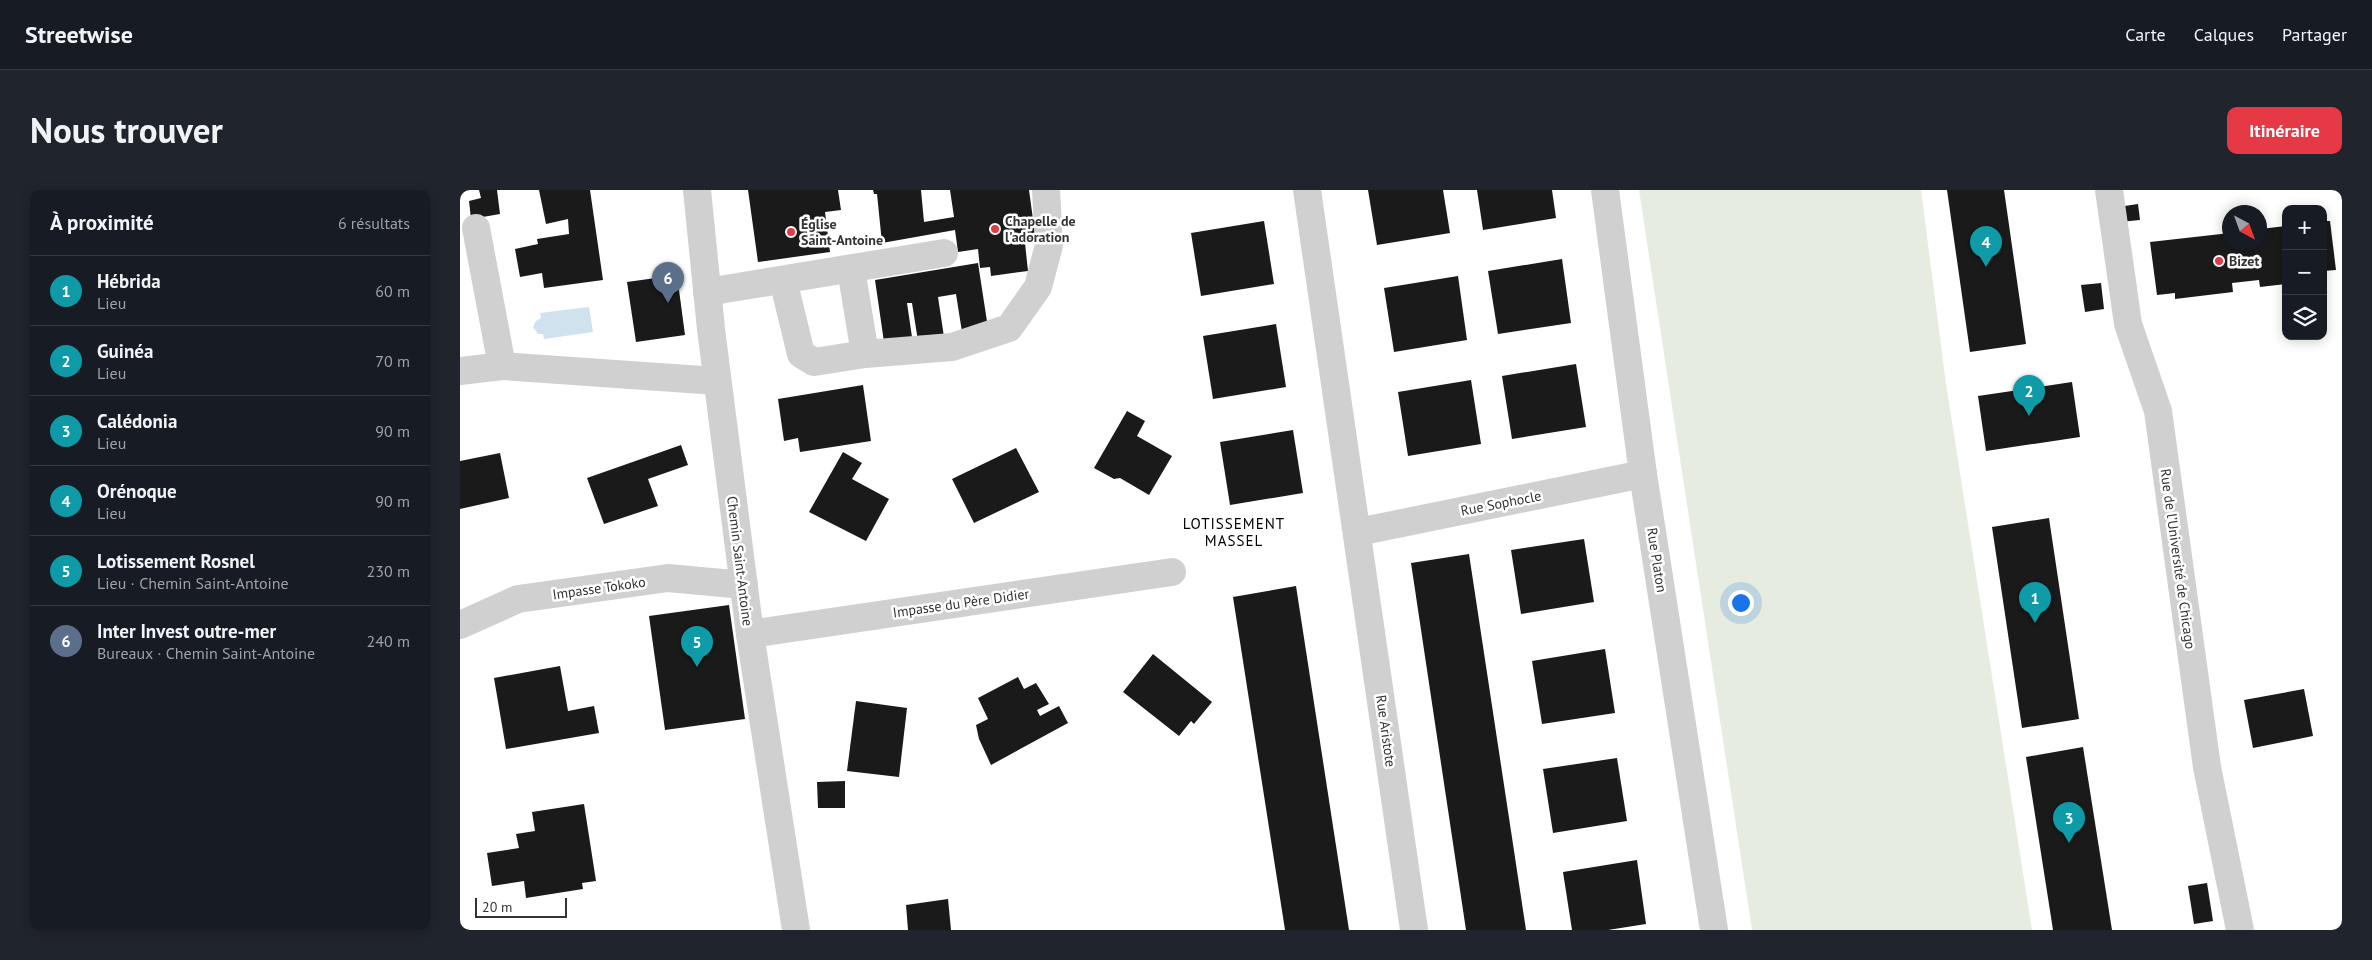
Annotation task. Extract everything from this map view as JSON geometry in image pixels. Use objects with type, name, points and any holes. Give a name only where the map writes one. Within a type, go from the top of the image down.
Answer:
[{"type":"street","name":"Chemin Saint-Antoine","points":[[696,190],[717,381],[750,634],[796,930]]},
{"type":"street","points":[[783,280],[801,354],[814,362],[865,354],[952,347],[1009,328],[1038,287],[1049,245],[1046,190]]},
{"type":"street","name":"Rue Aristote","points":[[1307,190],[1358,532],[1414,930]]},
{"type":"street","name":"Rue Platon","points":[[1605,190],[1644,474],[1714,930]]},
{"type":"street","name":"Rue de l’Université de Chicago","points":[[2109,190],[2128,324],[2158,411],[2207,767],[2240,930]]},
{"type":"street","points":[[476,228],[502,366]]},
{"type":"street","points":[[707,292],[944,253]]},
{"type":"street","points":[[851,269],[865,354]]},
{"type":"street","points":[[460,371],[502,366],[717,381]]},
{"type":"street","name":"Rue Sophocle","points":[[1358,532],[1644,474]]},
{"type":"street","name":"Impasse du Père Didier","points":[[750,634],[1172,572]]},
{"type":"street","name":"Impasse Tokoko","points":[[460,625],[518,599],[658,580],[690,580],[744,585]]},
{"type":"shaded area","points":[[1639,190],[1921,190],[1946,384],[2032,930],[1752,930]]},
{"type":"water","points":[[589,307],[593,332],[544,339],[543,334],[538,334],[533,327],[536,321],[541,318],[540,313]]},
{"type":"building","points":[[479,190],[497,190],[500,214],[471,219],[469,201],[481,198]]},
{"type":"building","points":[[539,190],[590,190],[603,280],[544,288],[542,273],[520,277],[515,249],[538,244],[537,239],[569,234],[568,219],[546,224]]},
{"type":"building","name":"Église Saint-Antoine","points":[[748,190],[838,190],[841,210],[825,212],[830,252],[758,262]]},
{"type":"building","points":[[873,190],[921,190],[924,222],[954,217],[950,190],[1029,190],[1036,241],[1025,243],[1028,271],[991,276],[990,267],[980,268],[978,249],[958,252],[955,230],[882,243],[877,194],[874,194]]},
{"type":"building","points":[[1368,190],[1443,190],[1450,233],[1377,245]]},
{"type":"building","points":[[1477,190],[1552,190],[1556,218],[1483,230]]},
{"type":"building","points":[[1947,190],[2004,190],[2026,344],[1970,352]]},
{"type":"building","points":[[2138,204],[2140,220],[2120,222],[2118,207]]},
{"type":"building","points":[[1264,221],[1274,284],[1201,296],[1191,233]]},
{"type":"building","points":[[2327,221],[2330,221],[2336,270],[2327,271]]},
{"type":"building","name":"Bizet","points":[[2282,226],[2282,284],[2260,287],[2259,280],[2232,283],[2233,292],[2175,299],[2175,293],[2157,295],[2150,242],[2222,234],[2222,250],[2267,250],[2267,228]]},
{"type":"building","points":[[1562,259],[1571,323],[1498,334],[1488,271]]},
{"type":"building","points":[[978,263],[988,328],[962,332],[956,294],[938,297],[944,337],[918,341],[912,303],[907,303],[912,337],[884,342],[875,280]]},
{"type":"building","points":[[677,275],[685,335],[636,342],[627,282]]},
{"type":"building","points":[[1458,276],[1467,340],[1394,352],[1384,288]]},
{"type":"building","points":[[2101,283],[2104,309],[2085,312],[2081,285]]},
{"type":"building","points":[[1276,324],[1286,387],[1213,399],[1203,336]]},
{"type":"building","points":[[1576,364],[1586,427],[1512,439],[1502,376]]},
{"type":"building","points":[[1471,380],[1481,444],[1408,456],[1398,392]]},
{"type":"building","points":[[2072,382],[2080,437],[1986,451],[1978,396]]},
{"type":"building","points":[[863,385],[871,441],[800,452],[798,438],[784,441],[778,399]]},
{"type":"building","points":[[1127,411],[1145,421],[1137,436],[1172,456],[1149,495],[1120,478],[1114,479],[1094,468]]},
{"type":"building","points":[[1293,430],[1303,493],[1230,505],[1220,442]]},
{"type":"building","points":[[681,445],[688,465],[648,479],[658,506],[604,524],[587,478]]},
{"type":"building","points":[[1016,448],[1039,492],[974,523],[952,479]]},
{"type":"building","points":[[843,452],[862,463],[852,479],[889,499],[866,541],[809,512]]},
{"type":"building","points":[[500,453],[509,498],[460,509],[460,461]]},
{"type":"building","points":[[2049,518],[2079,719],[2022,728],[1992,527]]},
{"type":"building","points":[[1584,539],[1594,602],[1521,614],[1511,550]]},
{"type":"building","points":[[1469,554],[1526,930],[1466,930],[1411,563]]},
{"type":"building","points":[[1296,586],[1349,930],[1285,930],[1233,597]]},
{"type":"building","points":[[729,605],[745,719],[665,730],[649,616]]},
{"type":"building","points":[[1605,649],[1615,713],[1542,724],[1532,661]]},
{"type":"building","points":[[1153,654],[1212,702],[1194,724],[1191,721],[1179,736],[1123,692]]},
{"type":"building","points":[[560,666],[568,711],[594,706],[599,733],[506,749],[494,678]]},
{"type":"building","points":[[1018,677],[1024,689],[1036,683],[1049,704],[1037,710],[1040,716],[1059,706],[1068,723],[991,765],[979,739],[976,725],[988,719],[978,698]]},
{"type":"building","points":[[2304,689],[2313,736],[2253,748],[2244,700]]},
{"type":"building","points":[[856,701],[907,708],[899,777],[847,771]]},
{"type":"building","points":[[2083,747],[2112,930],[2053,930],[2026,757]]},
{"type":"building","points":[[1617,758],[1627,821],[1553,833],[1543,769]]},
{"type":"building","points":[[845,781],[845,808],[818,808],[817,782]]},
{"type":"building","points":[[584,804],[596,881],[582,883],[583,889],[526,898],[524,881],[492,886],[487,853],[519,848],[516,834],[535,831],[532,812]]},
{"type":"building","points":[[1637,860],[1646,924],[1608,930],[1572,930],[1563,872]]},
{"type":"building","points":[[2207,883],[2213,921],[2194,924],[2188,886]]},
{"type":"building","points":[[948,899],[951,930],[908,930],[906,905]]},
{"type":"place","name":"Chapelle de l'adoration","points":[[995,229]]},
{"type":"place","name":"Église Saint-Antoine","points":[[791,232]]},
{"type":"place","name":"Bizet","points":[[2219,261]]},
{"type":"place","name":"Orénoque","points":[[1986,267]]},
{"type":"place","name":"Inter Invest outre-mer","points":[[668,303]]},
{"type":"place","name":"Guinéa","points":[[2029,416]]},
{"type":"place","name":"Hébrida","points":[[2035,623]]},
{"type":"place","name":"Lotissement Rosnel","points":[[697,667]]},
{"type":"place","name":"Calédonia","points":[[2069,843]]},
{"type":"district","name":"LOTISSEMENT MASSEL","points":[[1234,532]]}]
